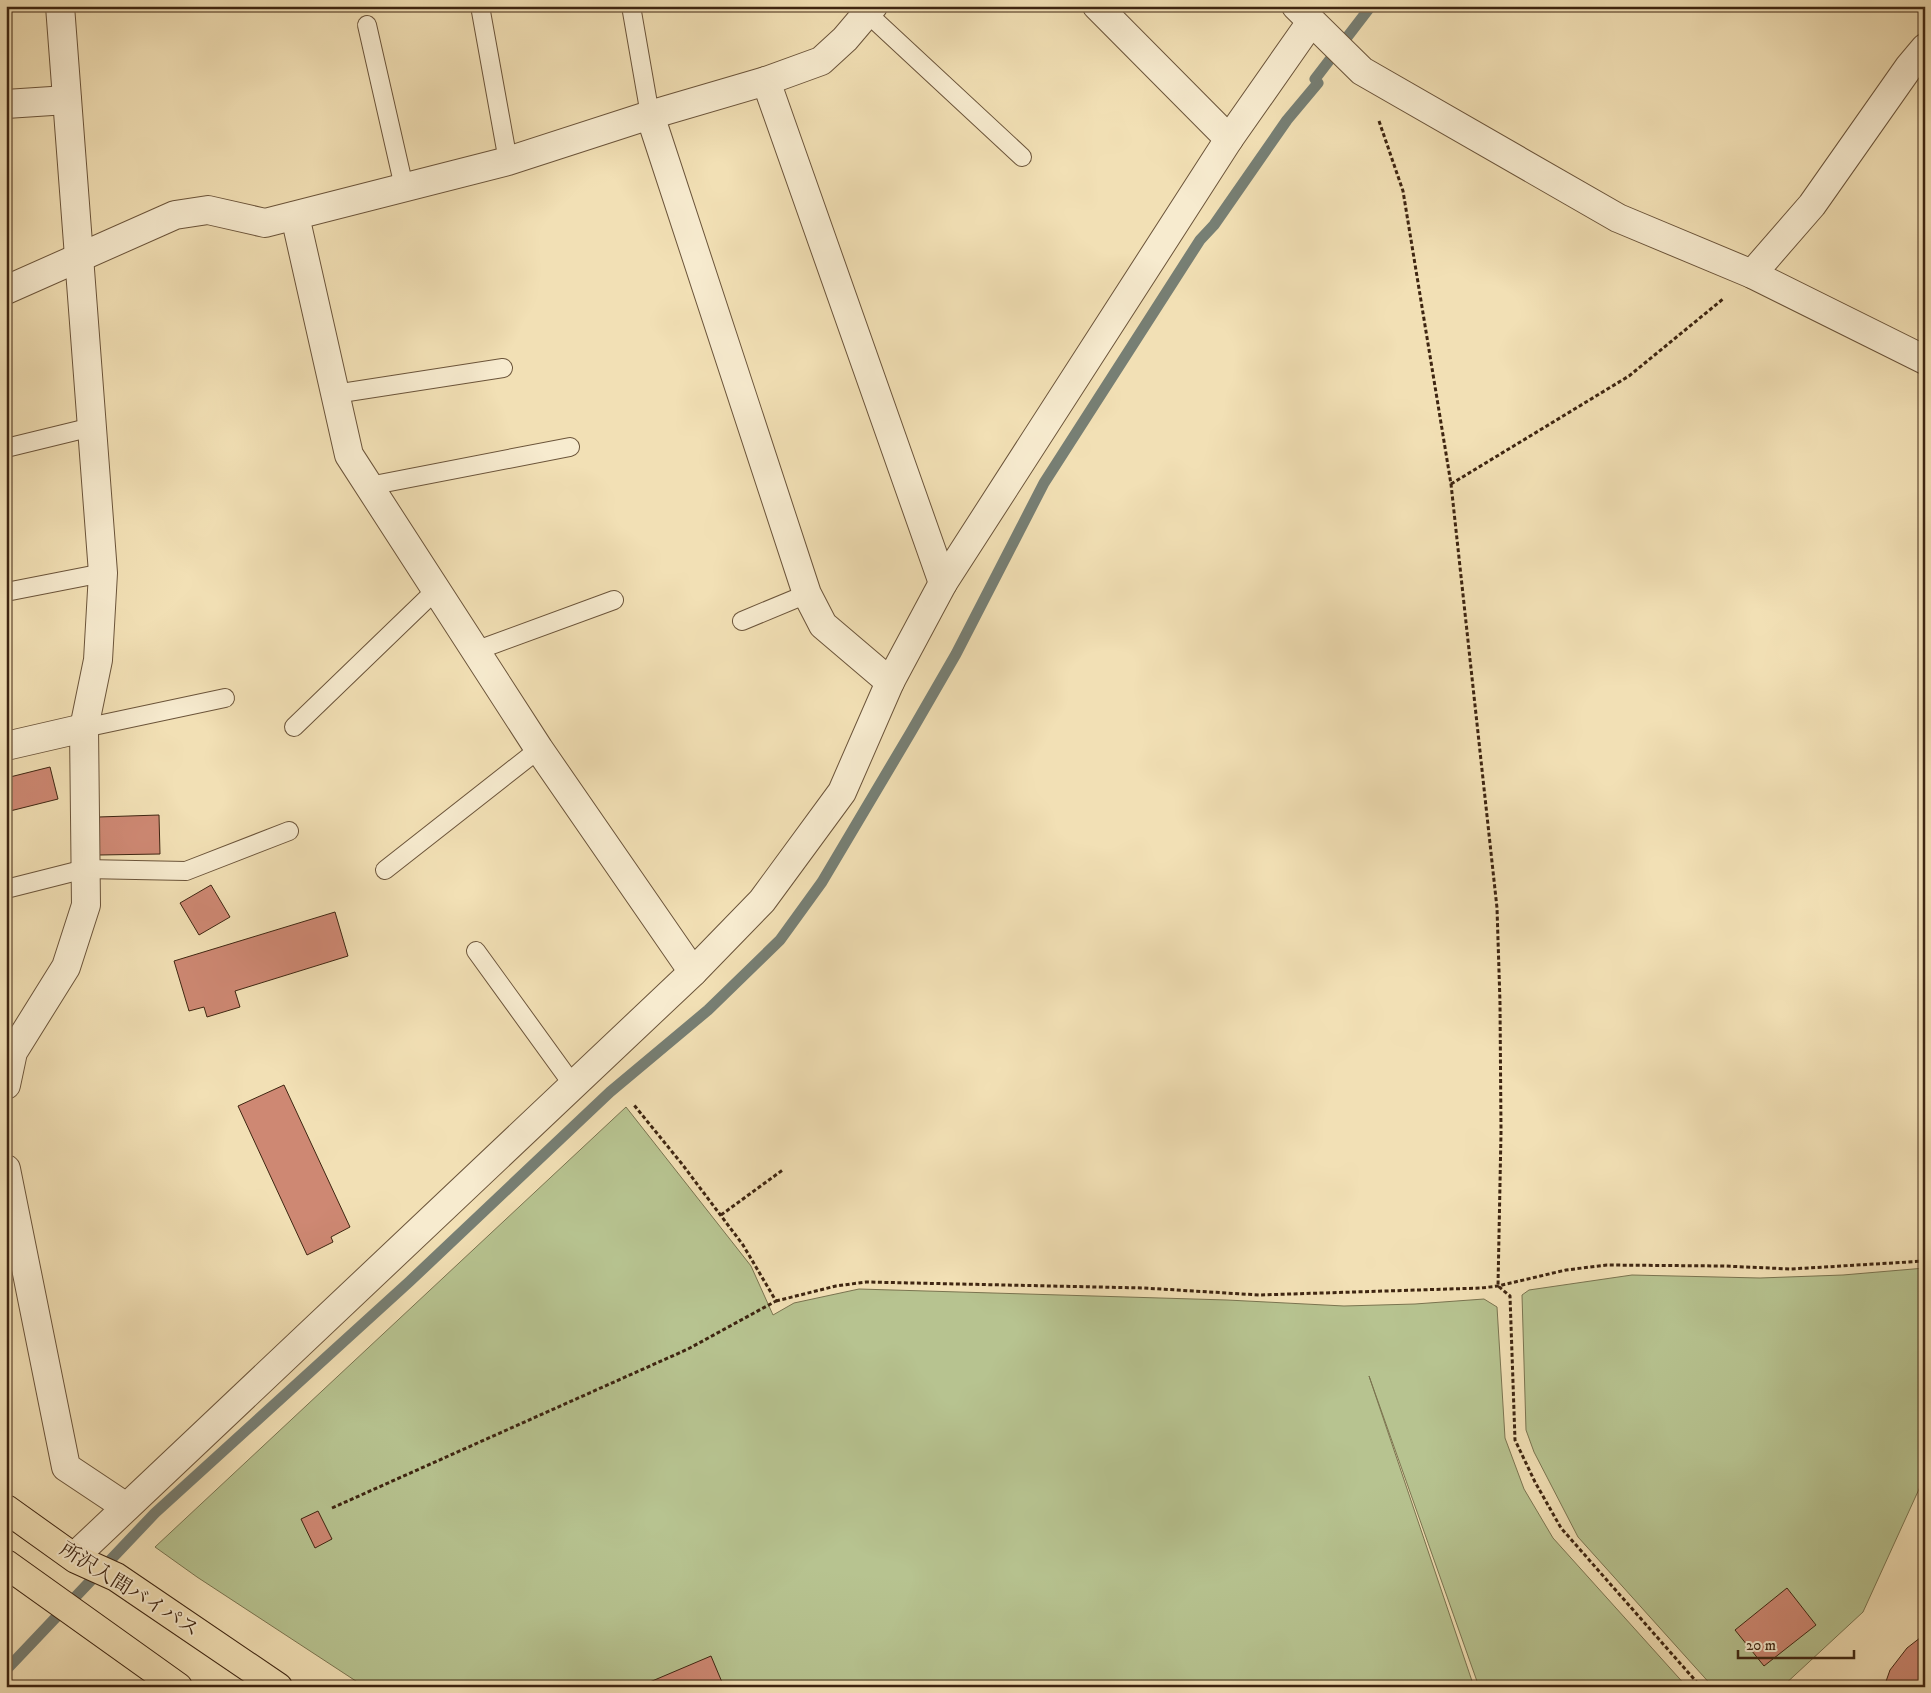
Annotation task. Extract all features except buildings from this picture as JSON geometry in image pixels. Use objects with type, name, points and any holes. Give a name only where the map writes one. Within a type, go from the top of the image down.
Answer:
[{"type":"highway","name":"所沢入間バイパス","points":[[6,1509],[75,1558],[116,1577],[278,1687]]},
{"type":"highway","points":[[6,1564],[76,1612],[178,1687]]},
{"type":"street","points":[[6,1085],[9,1053],[66,967],[86,905],[84,728],[98,660],[103,573],[60,6]]},
{"type":"street","points":[[1097,6],[1229,139]]},
{"type":"street","points":[[6,290],[175,215],[208,210],[265,223],[508,161],[650,115],[766,81],[821,61],[845,39],[870,10]]},
{"type":"street","points":[[75,1558],[126,1507],[693,972],[762,901],[842,792],[890,682],[943,583],[1229,139],[1303,14],[1362,71],[1618,218],[1752,274],[1925,360]]},
{"type":"street","points":[[1752,274],[1812,205],[1909,67],[1925,48]]},
{"type":"street","points":[[766,81],[943,583]]},
{"type":"street","points":[[6,104],[67,100]]},
{"type":"street","points":[[650,115],[807,594],[823,625],[890,682]]},
{"type":"street","points":[[294,216],[349,455],[539,749],[693,972]]},
{"type":"street","points":[[6,746],[84,728]]},
{"type":"street","points":[[6,1169],[66,1466],[126,1507]]},
{"type":"lane","points":[[480,6],[508,161]]},
{"type":"lane","points":[[630,6],[650,115]]},
{"type":"lane","points":[[870,10],[1022,157]]},
{"type":"lane","points":[[368,25],[404,187]]},
{"type":"lane","points":[[335,394],[503,368]]},
{"type":"lane","points":[[6,448],[92,427]]},
{"type":"lane","points":[[369,486],[570,447]]},
{"type":"lane","points":[[6,592],[103,573]]},
{"type":"lane","points":[[294,727],[436,590]]},
{"type":"lane","points":[[742,621],[807,594]]},
{"type":"lane","points":[[475,651],[614,600]]},
{"type":"lane","points":[[84,728],[226,698]]},
{"type":"lane","points":[[385,870],[539,749]]},
{"type":"lane","points":[[6,889],[85,869],[186,871],[289,831]]},
{"type":"lane","points":[[476,951],[573,1085]]},
{"type":"path","points":[[1362,71],[1403,191],[1451,484],[1497,908],[1501,1132],[1498,1286]]},
{"type":"path","points":[[1451,484],[1629,376],[1752,274]]},
{"type":"path","points":[[634,1105],[721,1214],[743,1245],[776,1301]]},
{"type":"path","points":[[721,1214],[784,1169]]},
{"type":"path","points":[[332,1508],[688,1349],[776,1301],[836,1286],[866,1282],[1144,1288],[1259,1295],[1427,1291],[1498,1286],[1566,1270],[1607,1265],[1724,1266],[1791,1269],[1925,1260]]},
{"type":"path","points":[[1498,1286],[1510,1296],[1515,1440],[1534,1482],[1561,1528],[1701,1687]]},
{"type":"green space","points":[[626,1107],[751,1266],[773,1315],[794,1303],[859,1289],[1227,1300],[1344,1306],[1415,1304],[1484,1299],[1497,1307],[1505,1438],[1524,1489],[1553,1538],[1687,1687],[1479,1687],[1369,1376],[1474,1687],[365,1687],[197,1577],[155,1547]]},
{"type":"green space","points":[[1925,1268],[1925,1476],[1863,1612],[1782,1687],[1713,1687],[1578,1537],[1534,1452],[1526,1430],[1522,1295],[1529,1290],[1632,1275],[1760,1278],[1843,1275]]},
{"type":"waterway","points":[[6,1670],[155,1513],[409,1282],[610,1092],[708,1010],[780,940],[822,882],[911,732],[956,654],[1044,483],[1200,240],[1214,225],[1287,120],[1318,83],[1315,79],[1371,6]]}]
